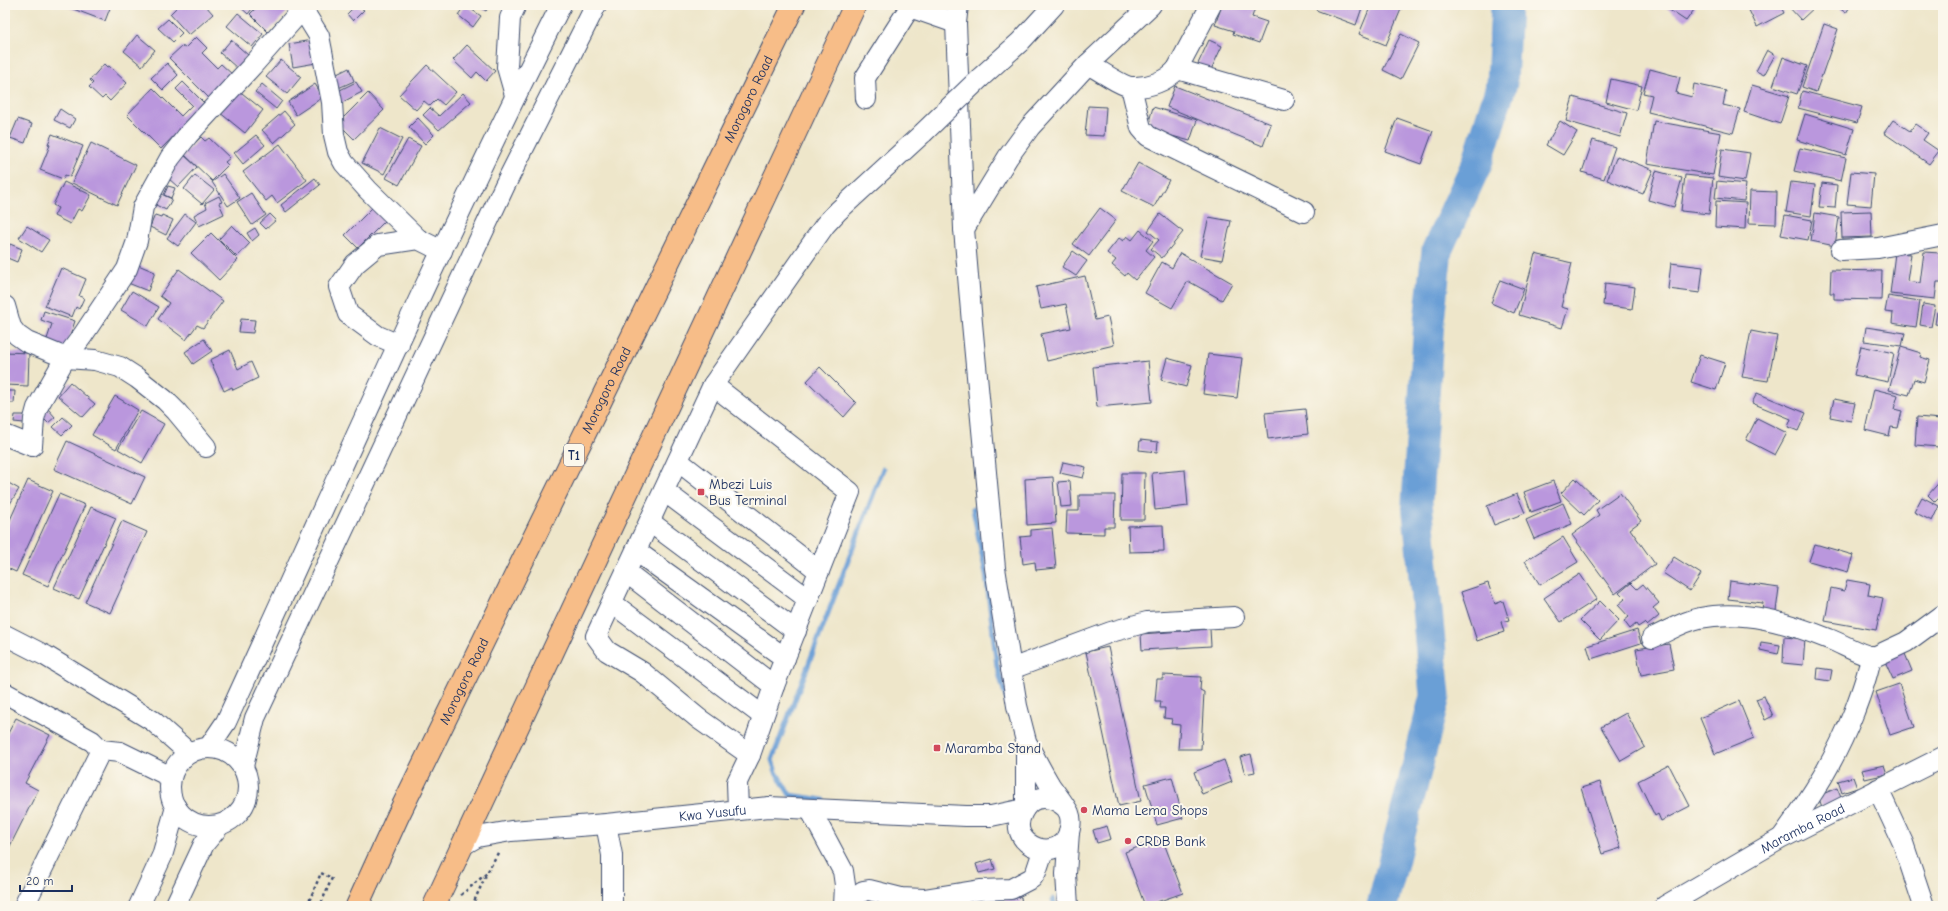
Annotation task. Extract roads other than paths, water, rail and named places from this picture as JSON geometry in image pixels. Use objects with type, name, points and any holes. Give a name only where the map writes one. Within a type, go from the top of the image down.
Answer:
[{"type":"highway","name":"Morogoro Road","points":[[357,906],[400,811],[794,5]]},
{"type":"highway","points":[[434,906],[855,5]]},
{"type":"street","points":[[515,95],[507,67],[510,18],[516,5]]},
{"type":"street","points":[[209,747],[226,722],[442,251],[515,95],[560,5]]},
{"type":"street","points":[[175,906],[204,844],[220,825],[234,817],[244,806],[249,786],[244,766],[255,718],[505,185],[596,5]]},
{"type":"street","points":[[750,755],[699,718],[642,672],[607,651],[596,636],[713,385],[825,225],[837,212],[924,133],[980,78],[1020,42],[1054,5]]},
{"type":"street","points":[[964,228],[1015,146],[1030,127],[1088,64],[1151,5]]},
{"type":"street","points":[[1088,64],[1131,87],[1162,81],[1171,77],[1178,69],[1211,5]]},
{"type":"street","points":[[866,99],[865,78],[910,6],[957,14],[964,228],[995,568],[1017,706],[1026,741],[1049,784],[1065,807],[1070,819],[1066,874],[1068,906]]},
{"type":"street","points":[[5,435],[32,446],[34,419],[37,408],[66,358],[127,270],[137,240],[143,207],[170,158],[188,135],[304,7],[319,36],[332,102],[334,135],[338,152],[344,163],[368,190],[418,239],[442,251]]},
{"type":"street","points":[[1178,69],[1284,100]]},
{"type":"street","points":[[1131,87],[1141,128],[1148,136],[1304,212]]},
{"type":"street","points":[[1841,250],[1878,248],[1943,235]]},
{"type":"street","points":[[399,345],[378,336],[348,314],[339,287],[355,264],[378,245],[418,239]]},
{"type":"street","points":[[5,306],[11,327],[17,335],[27,342],[66,358],[95,360],[120,367],[165,400],[206,447]]},
{"type":"street","points":[[713,385],[850,492],[774,686],[750,755],[737,782],[738,810]]},
{"type":"street","points":[[678,461],[819,571]]},
{"type":"street","points":[[664,491],[808,599]]},
{"type":"street","points":[[650,522],[796,631]]},
{"type":"street","points":[[636,551],[785,658]]},
{"type":"street","points":[[626,572],[774,686]]},
{"type":"street","points":[[612,603],[763,716]]},
{"type":"street","points":[[1652,638],[1687,622],[1701,618],[1733,616],[1758,618],[1786,624],[1828,638],[1872,656],[1880,655],[1906,642],[1943,615]]},
{"type":"street","points":[[1011,669],[1111,632],[1147,622],[1234,616]]},
{"type":"street","points":[[5,635],[46,656],[153,721],[189,753]]},
{"type":"street","points":[[1780,840],[1821,782],[1842,742],[1868,675],[1872,656]]},
{"type":"street","points":[[5,693],[92,741],[101,750],[120,752],[171,777]]},
{"type":"street","points":[[1025,807],[1026,741]]},
{"type":"street","points":[[220,825],[210,826],[195,823],[182,815],[171,797],[171,777],[181,759],[189,753],[209,747],[229,752],[244,766]]},
{"type":"street","points":[[24,906],[101,750]]},
{"type":"street","name":"Maramba Road","points":[[1665,906],[1780,840],[1943,757]]},
{"type":"street","points":[[1878,789],[1902,843],[1924,906]]},
{"type":"street","points":[[844,906],[863,891],[869,890],[901,898],[924,900],[980,890],[1011,889],[1032,878],[1036,872],[1032,847],[1019,825],[1020,815],[1025,807],[1034,800],[1047,798],[1054,799],[1065,807]]},
{"type":"street","points":[[139,906],[162,856],[176,807]]},
{"type":"street","name":"Kwa Yusufu","points":[[462,845],[477,837],[511,831],[606,824],[769,807],[966,816],[991,816],[1025,807]]},
{"type":"street","points":[[810,809],[843,870],[845,886],[844,906]]},
{"type":"street","name":"Kwa Yusufu","points":[[966,816],[1000,824],[1016,833],[1032,847],[1055,883],[1063,906]]},
{"type":"street","points":[[606,824],[612,855],[612,906]]},
{"type":"street","points":[[1032,847],[1042,850],[1056,847],[1066,839],[1069,832]]},
{"type":"waterway","points":[[1382,906],[1435,696],[1417,502],[1429,321],[1437,250],[1477,163],[1502,83],[1506,5]]},
{"type":"waterway","points":[[823,800],[790,795],[776,772],[772,760],[883,469]]},
{"type":"waterway","points":[[973,509],[986,574],[997,666],[1007,701]]},
{"type":"waterway","points":[[1053,899],[1055,906]]},
{"type":"place","name":"Mbezi Luis Bus Terminal","points":[[701,492]]},
{"type":"place","name":"Maramba Stand","points":[[937,748]]},
{"type":"place","name":"Mama Lema Shops","points":[[1084,810]]},
{"type":"place","name":"CRDB Bank","points":[[1128,841]]}]
